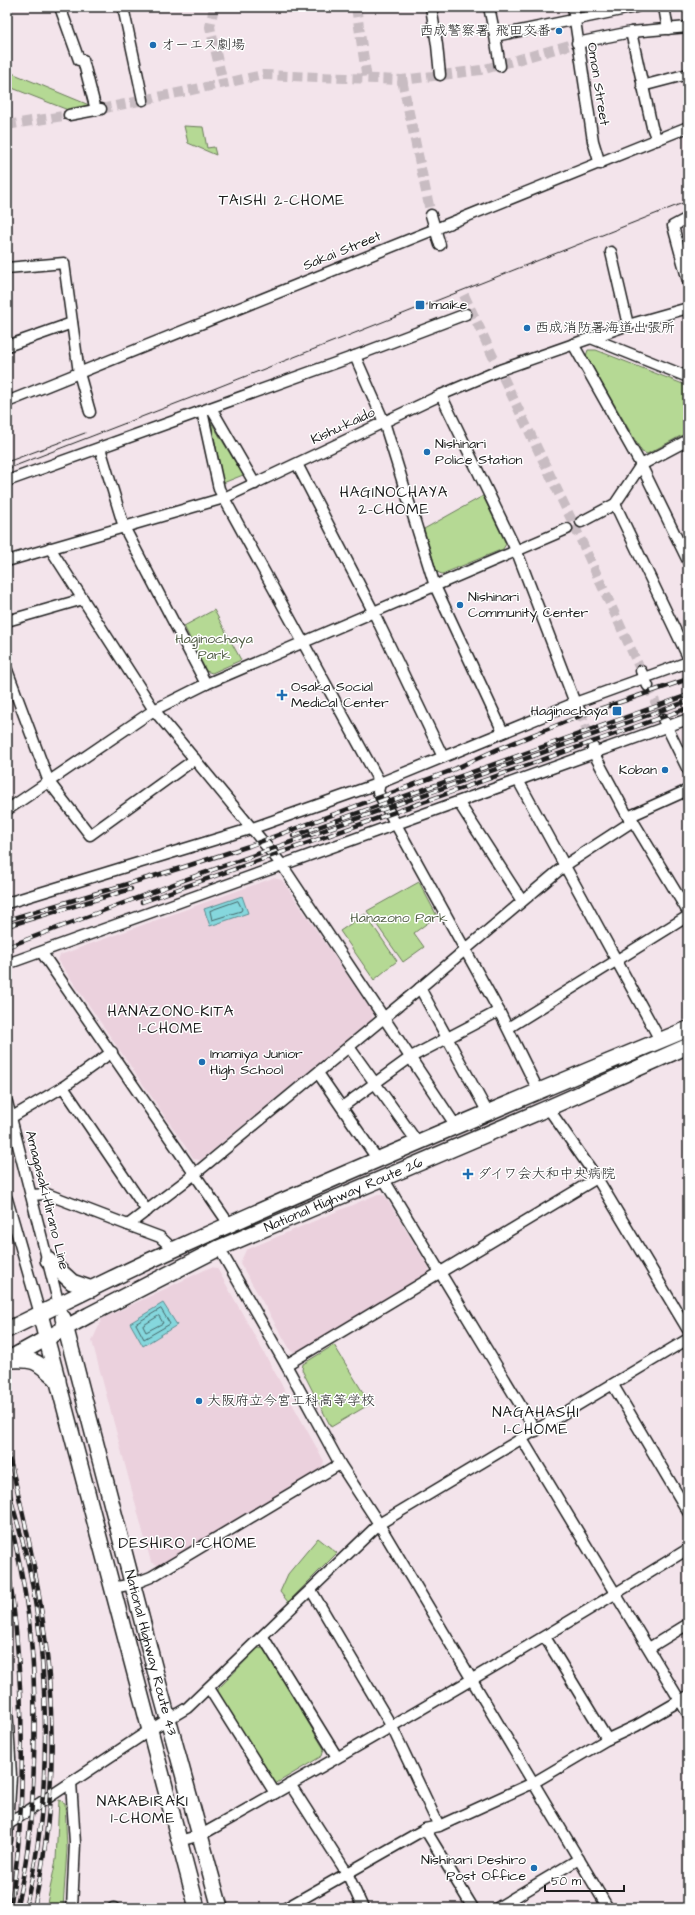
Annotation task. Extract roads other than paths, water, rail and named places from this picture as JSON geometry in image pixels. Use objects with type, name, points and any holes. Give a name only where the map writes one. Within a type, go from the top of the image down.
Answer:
[{"type":"highway","name":"National Highway Route 26","points":[[7,1330],[174,1249],[230,1224],[456,1126],[688,1029]]},
{"type":"highway","name":"National Highway Route 26","points":[[7,1360],[65,1327],[219,1248],[548,1108],[688,1046]]},
{"type":"highway","points":[[48,1260],[72,1282],[92,1288]]},
{"type":"highway","name":"National Highway Route 43","points":[[59,1305],[134,1584],[168,1720],[220,1908]]},
{"type":"highway","name":"National Highway Route 43","points":[[40,1314],[197,1908]]},
{"type":"highway","points":[[7,1360],[25,1359],[34,1361],[58,1380]]},
{"type":"street","points":[[60,7],[79,60],[83,60],[98,109],[69,116]]},
{"type":"street","points":[[123,7],[142,100]]},
{"type":"street","points":[[431,7],[438,45],[440,75]]},
{"type":"street","points":[[489,7],[500,66]]},
{"type":"street","name":"Omon Street","points":[[573,7],[577,43],[593,141],[600,164]]},
{"type":"street","points":[[495,36],[636,7]]},
{"type":"street","points":[[664,7],[668,29]]},
{"type":"street","points":[[577,43],[631,32],[688,27]]},
{"type":"street","points":[[631,32],[642,86],[656,140]]},
{"type":"street","points":[[642,86],[688,74]]},
{"type":"street","name":"Sakai Street","points":[[7,402],[186,328],[600,164],[688,127]]},
{"type":"street","points":[[431,215],[440,245]]},
{"type":"street","points":[[688,218],[673,226],[688,282]]},
{"type":"street","points":[[611,252],[628,325]]},
{"type":"street","points":[[7,268],[64,263],[79,373],[90,412]]},
{"type":"street","name":"Kishu-kaido","points":[[7,561],[224,498],[441,395],[500,370],[628,325],[688,308]]},
{"type":"street","points":[[7,481],[355,356],[466,314]]},
{"type":"street","points":[[7,346],[72,323]]},
{"type":"street","points":[[591,338],[688,377]]},
{"type":"street","points":[[573,344],[641,465],[688,561]]},
{"type":"street","points":[[355,356],[384,422],[435,586],[503,732]]},
{"type":"street","points":[[441,395],[517,552],[577,707]]},
{"type":"street","points":[[207,409],[255,484]]},
{"type":"street","points":[[207,409],[219,489],[380,782],[378,792],[499,1011],[539,1092]]},
{"type":"street","points":[[581,522],[615,504],[641,465],[688,440]]},
{"type":"street","points":[[100,448],[124,526],[206,684]]},
{"type":"street","points":[[297,464],[373,611],[443,757]]},
{"type":"street","points":[[615,504],[688,657]]},
{"type":"street","points":[[7,810],[154,710],[206,684],[373,611],[517,552],[567,529]]},
{"type":"street","points":[[50,548],[154,710],[254,828],[282,865],[456,1126]]},
{"type":"street","points":[[7,621],[83,600]]},
{"type":"street","points":[[7,903],[254,828],[380,782],[503,732],[577,707],[644,678],[688,662]]},
{"type":"street","points":[[7,670],[49,782],[90,836],[195,759]]},
{"type":"street","points":[[7,964],[519,782],[593,750],[665,723],[688,719]]},
{"type":"street","points":[[665,723],[688,770]]},
{"type":"street","points":[[593,750],[631,819],[688,912]]},
{"type":"street","points":[[519,782],[660,1040]]},
{"type":"street","points":[[128,1225],[196,1173],[318,1073],[564,866],[631,819],[688,790]]},
{"type":"street","points":[[459,803],[522,901]]},
{"type":"street","points":[[508,1028],[615,960],[688,916]]},
{"type":"street","points":[[42,952],[230,1224]]},
{"type":"street","points":[[420,988],[488,1113]]},
{"type":"street","points":[[342,1107],[376,1084],[411,1057],[499,1011]]},
{"type":"street","points":[[349,1047],[418,1143]]},
{"type":"street","points":[[9,1119],[63,1087],[112,1052]]},
{"type":"street","points":[[318,1073],[378,1160]]},
{"type":"street","points":[[63,1087],[148,1211]]},
{"type":"street","name":"Amagasaki-Hirano Line","points":[[7,1102],[9,1119],[31,1195],[59,1305]]},
{"type":"street","points":[[548,1108],[596,1178],[688,1330]]},
{"type":"street","points":[[383,1178],[536,1431]]},
{"type":"street","points":[[286,1365],[596,1178]]},
{"type":"street","points":[[31,1195],[47,1194],[160,1237],[174,1249]]},
{"type":"street","points":[[7,1199],[40,1314]]},
{"type":"street","points":[[219,1248],[286,1365],[340,1464],[378,1524],[608,1908]]},
{"type":"street","points":[[8,1824],[150,1730],[188,1708],[378,1524],[688,1339]]},
{"type":"street","points":[[613,1385],[688,1512]]},
{"type":"street","points":[[522,1439],[615,1594],[649,1648],[684,1698],[688,1714]]},
{"type":"street","points":[[112,1588],[134,1584],[151,1577],[340,1464]]},
{"type":"street","points":[[180,1841],[201,1835],[336,1757],[392,1727],[545,1637],[688,1549]]},
{"type":"street","points":[[311,1590],[392,1727],[440,1826]]},
{"type":"street","points":[[649,1648],[688,1624]]},
{"type":"street","points":[[263,1637],[336,1757]]},
{"type":"street","points":[[545,1637],[607,1739]]},
{"type":"street","points":[[209,1688],[275,1793]]},
{"type":"street","points":[[286,1908],[425,1829],[440,1826],[533,1783],[607,1739],[636,1726],[684,1698]]},
{"type":"street","points":[[7,1706],[11,1776],[7,1840]]},
{"type":"street","points":[[71,1782],[75,1843],[72,1908]]},
{"type":"street","points":[[290,1784],[347,1873],[363,1908]]},
{"type":"street","points":[[425,1829],[473,1908]]},
{"type":"street","points":[[498,1908],[579,1859]]},
{"type":"water","points":[[242,896],[248,913],[210,926],[204,909]]},
{"type":"water","points":[[163,1303],[177,1325],[143,1346],[130,1323]]},
{"type":"tunnel","points":[[214,7],[210,27],[223,83]]},
{"type":"tunnel","points":[[356,7],[367,79]]},
{"type":"tunnel","points":[[101,109],[263,75],[402,80],[481,70],[577,43]]},
{"type":"tunnel","points":[[402,80],[431,215]]},
{"type":"tunnel","points":[[7,125],[69,115]]},
{"type":"tunnel","points":[[464,295],[496,363]]},
{"type":"tunnel","points":[[503,377],[574,525],[641,671]]},
{"type":"tunnel","points":[[648,686],[663,719]]},
{"type":"tunnel","points":[[580,711],[593,747]]},
{"type":"tram line","points":[[7,469],[688,201]]},
{"type":"tram line","points":[[7,462],[85,433]]},
{"type":"railway","points":[[7,920],[249,846],[450,771],[498,749],[585,714],[688,679]]},
{"type":"railway","points":[[293,836],[688,695]]},
{"type":"railway","points":[[7,947],[187,879],[688,701]]},
{"type":"railway","points":[[142,902],[688,708]]},
{"type":"railway","points":[[7,926],[131,889]]},
{"type":"railway","points":[[7,1450],[33,1564],[43,1620],[49,1677],[52,1734],[50,1792],[45,1849],[34,1908]]},
{"type":"railway","points":[[7,1485],[29,1567],[41,1650],[44,1694],[44,1783],[34,1868],[25,1908]]},
{"type":"railway","points":[[7,1509],[25,1590],[32,1655],[35,1728],[31,1815],[24,1871],[16,1908]]},
{"type":"railway","points":[[7,1564],[13,1600],[18,1654],[22,1759],[21,1808],[17,1858],[10,1908]]},
{"type":"place","name":"西成警察署 飛田交番","points":[[559,31]]},
{"type":"place","name":"オーエス劇場","points":[[153,45]]},
{"type":"place","name":"Imaike","points":[[420,305]]},
{"type":"place","name":"西成消防署海道出張所","points":[[527,328]]},
{"type":"place","name":"Nishinari Police Station","points":[[427,452]]},
{"type":"place","name":"Nishinari Community Center","points":[[460,605]]},
{"type":"place","name":"Osaka Social Medical Center","points":[[282,695]]},
{"type":"place","name":"Haginochaya","points":[[617,711]]},
{"type":"place","name":"Koban","points":[[665,770]]},
{"type":"place","name":"Imamiya Junior High School","points":[[202,1062]]},
{"type":"place","name":"ダイワ会大和中央病院","points":[[468,1174]]},
{"type":"place","name":"大阪府立今宮工科高等学校","points":[[199,1401]]},
{"type":"place","name":"Nishinari Deshiro Post Office","points":[[534,1868]]},
{"type":"district","name":"TAISHI 2-CHOME","points":[[282,200]]},
{"type":"district","name":"HAGINOCHAYA 2-CHOME","points":[[394,500]]},
{"type":"district","name":"HANAZONO-KITA 1-CHOME","points":[[171,1020]]},
{"type":"district","name":"NAGAHASHI 1-CHOME","points":[[536,1420]]},
{"type":"district","name":"DESHIRO 1-CHOME","points":[[188,1543]]},
{"type":"district","name":"NAKABIRAKI 1-CHOME","points":[[143,1810]]},
{"type":"park label","name":"Haginochaya Park","points":[[214,648]]},
{"type":"park label","name":"Hanazono Park","points":[[399,918]]}]
